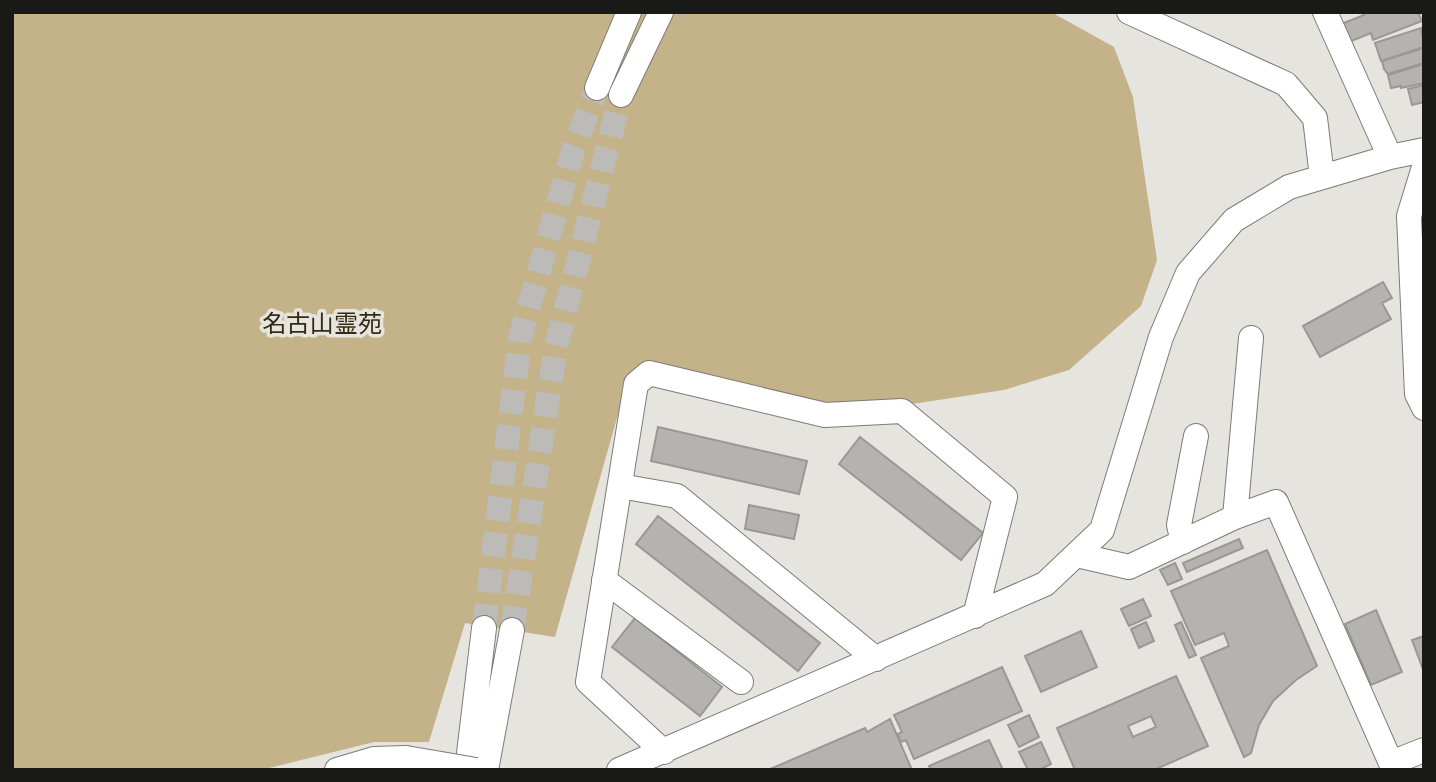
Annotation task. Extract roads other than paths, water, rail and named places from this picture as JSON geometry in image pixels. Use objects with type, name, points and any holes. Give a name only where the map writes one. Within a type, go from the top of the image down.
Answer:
[{"type":"street","points":[[597,88],[629,12]]},
{"type":"street","points":[[621,95],[661,12]]},
{"type":"street","points":[[1129,12],[1286,84],[1315,118],[1322,177]]},
{"type":"street","points":[[1325,12],[1390,158]]},
{"type":"street","points":[[629,768],[1045,584],[1102,530],[1161,337],[1188,273],[1234,219],[1289,187],[1424,150]]},
{"type":"street","points":[[1424,167],[1409,216],[1417,394],[1424,408]]},
{"type":"street","points":[[1235,517],[1251,338]]},
{"type":"street","points":[[664,752],[588,682],[636,384],[649,373],[825,415],[902,411],[1004,497],[975,616]]},
{"type":"street","points":[[1183,541],[1179,525],[1196,436]]},
{"type":"street","points":[[620,486],[677,496],[876,659]]},
{"type":"street","points":[[1077,555],[1129,567],[1235,517],[1276,502],[1392,767],[1424,750]]},
{"type":"street","points":[[604,580],[741,682]]},
{"type":"street","points":[[467,770],[484,628]]},
{"type":"street","points":[[486,770],[512,631]]},
{"type":"street","points":[[337,770],[374,759],[406,758],[476,770]]},
{"type":"tunnel","points":[[484,628],[520,338],[573,151],[597,88]]},
{"type":"tunnel","points":[[512,630],[556,347],[621,95]]},
{"type":"park label","name":"名古山霊苑","points":[[322,323]]}]
